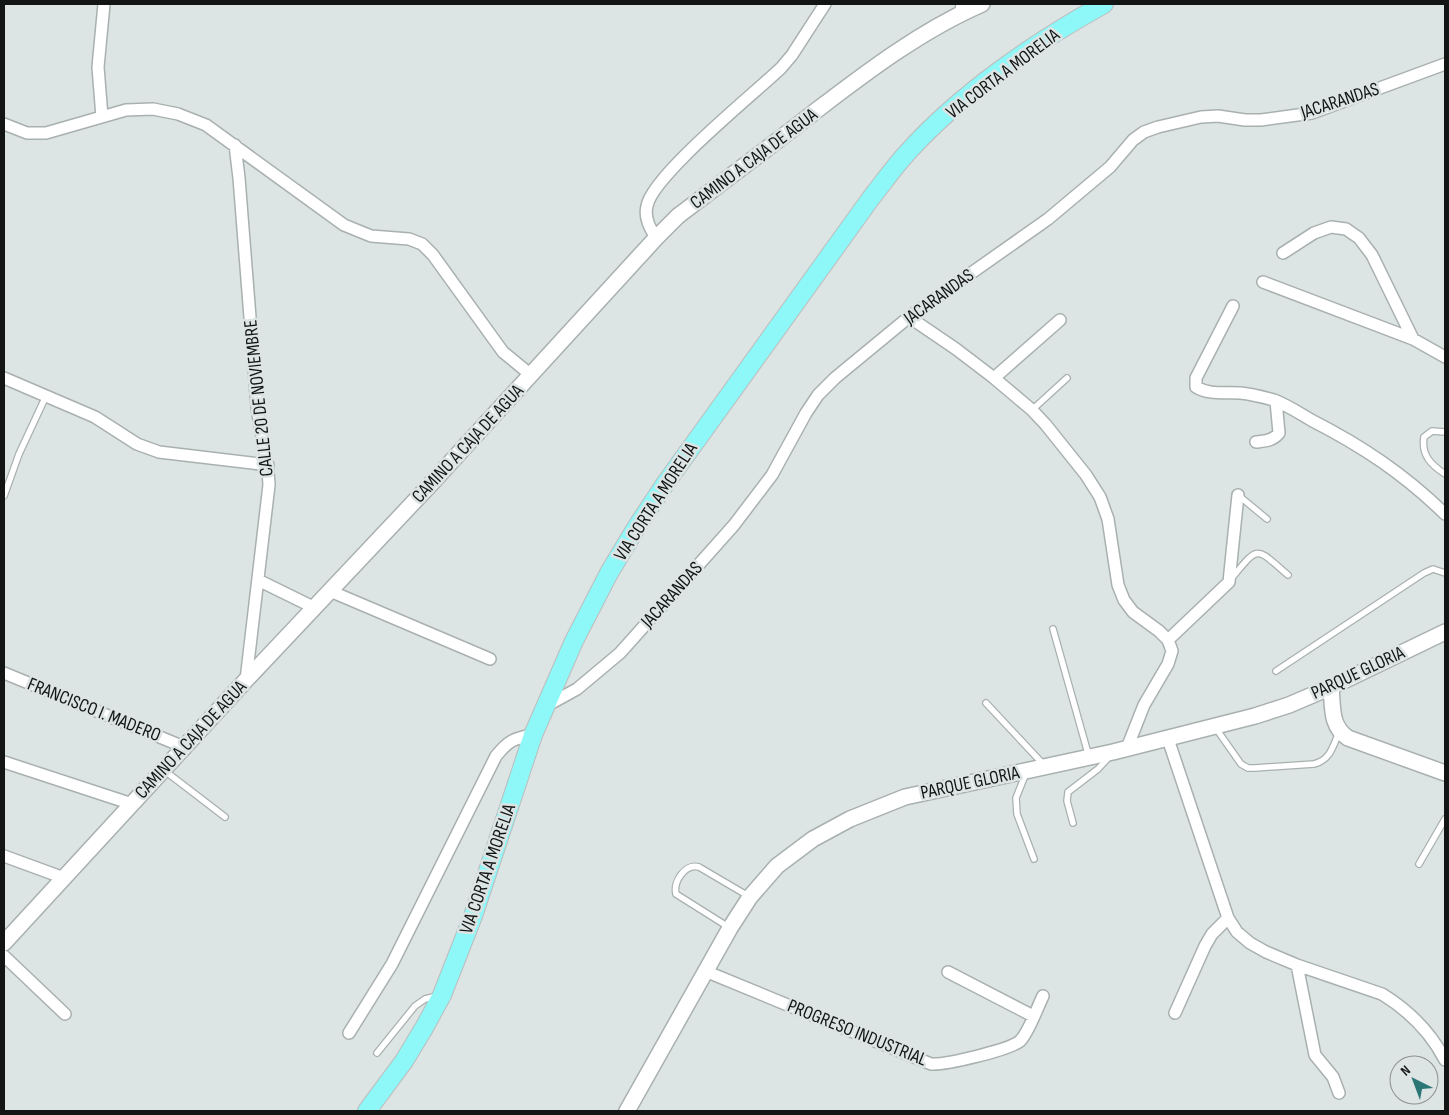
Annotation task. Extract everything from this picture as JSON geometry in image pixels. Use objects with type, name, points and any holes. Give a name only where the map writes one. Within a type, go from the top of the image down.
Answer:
[{"type":"main road","name":"CAMINO A CAJA DE AGUA","points":[[4,943],[678,216],[856,80],[958,9],[982,4]]},
{"type":"main road","name":"VIA CORTA A MORELIA","points":[[367,1111],[404,1060],[442,995],[473,916],[533,735],[544,708],[574,641],[600,590],[636,528],[665,484],[871,198],[907,153],[946,114],[988,80],[1038,45],[1104,4]]},
{"type":"main road","name":"PARQUE GLORIA","points":[[627,1111],[705,971],[750,898],[778,866],[813,839],[850,819],[905,797],[1168,739],[1289,705],[1445,632]]},
{"type":"main road","points":[[1331,687],[1335,724],[1339,732],[1348,738],[1445,773]]},
{"type":"street","points":[[102,117],[98,67],[104,4]]},
{"type":"street","points":[[656,238],[647,220],[647,204],[656,188],[677,163],[781,68],[792,55],[825,4]]},
{"type":"street","name":"JACARANDAS","points":[[544,708],[577,689],[620,653],[734,525],[772,475],[818,395],[835,378],[910,317],[1048,219],[1110,167],[1133,140],[1144,132],[1201,117],[1218,116],[1261,120],[1312,113],[1445,64]]},
{"type":"street","points":[[4,124],[26,133],[46,133],[126,110],[153,109],[178,114],[206,125],[344,225],[371,236],[409,239],[422,244],[433,255],[502,352],[531,375]]},
{"type":"street","name":"CALLE 20 DE NOVIEMBRE","points":[[235,145],[256,406],[259,428],[268,464],[269,485],[246,680]]},
{"type":"street","points":[[1283,253],[1314,233],[1331,227],[1346,229],[1359,238],[1372,256],[1413,339]]},
{"type":"street","points":[[1263,282],[1413,339],[1445,357]]},
{"type":"street","points":[[1233,306],[1196,378],[1196,387],[1204,392],[1248,394],[1276,401],[1377,457],[1419,488],[1445,514]]},
{"type":"street","points":[[910,317],[956,349],[1032,410],[1086,475],[1100,497],[1108,519],[1118,585],[1124,600],[1133,612],[1168,640],[1172,651],[1168,664],[1120,750]]},
{"type":"street","points":[[994,378],[1060,320]]},
{"type":"street","points":[[4,378],[95,417],[137,444],[160,452],[268,464]]},
{"type":"street","points":[[1256,442],[1271,439],[1279,433],[1276,401]]},
{"type":"street","points":[[1168,640],[1228,582],[1238,495]]},
{"type":"street","points":[[258,580],[315,608]]},
{"type":"street","points":[[330,591],[490,659]]},
{"type":"street","name":"FRANCISCO I. MADERO","points":[[4,674],[184,747]]},
{"type":"street","points":[[349,1033],[392,964],[496,756],[506,744],[517,738],[533,735]]},
{"type":"street","points":[[1168,739],[1228,918],[1237,932],[1250,944],[1266,952],[1297,965],[1382,994],[1394,1001],[1424,1030],[1445,1060]]},
{"type":"street","points":[[4,762],[132,804]]},
{"type":"street","points":[[4,856],[64,878]]},
{"type":"street","points":[[1175,1013],[1205,946],[1212,934],[1228,918]]},
{"type":"street","points":[[4,956],[65,1014]]},
{"type":"street","points":[[1297,965],[1315,1055],[1333,1077],[1339,1093]]},
{"type":"street","name":"PROGRESO INDUSTRIAL","points":[[705,971],[931,1064],[946,1063],[1014,1045],[1024,1035],[1043,996]]},
{"type":"street","points":[[948,972],[1033,1016]]},
{"type":"lane","points":[[1032,410],[1067,378]]},
{"type":"lane","points":[[4,496],[19,454],[46,396]]},
{"type":"lane","points":[[1445,432],[1432,431],[1424,437],[1422,448],[1428,459],[1445,474]]},
{"type":"lane","points":[[1238,495],[1267,519]]},
{"type":"lane","points":[[1228,582],[1250,556],[1259,552],[1288,575]]},
{"type":"lane","points":[[1276,671],[1424,573],[1433,569],[1445,572]]},
{"type":"lane","points":[[1053,629],[1089,757]]},
{"type":"lane","points":[[986,703],[1044,766]]},
{"type":"lane","points":[[1215,727],[1236,760],[1248,768],[1321,762],[1331,752],[1339,732]]},
{"type":"lane","points":[[1073,823],[1067,801],[1068,792],[1120,750]]},
{"type":"lane","points":[[163,770],[225,817]]},
{"type":"lane","points":[[1026,771],[1016,798],[1017,814],[1034,859]]},
{"type":"lane","points":[[1418,864],[1445,819]]},
{"type":"lane","points":[[730,928],[676,894],[676,884],[684,870],[688,867],[698,867],[750,898]]},
{"type":"lane","points":[[377,1053],[415,1006],[426,999],[442,995]]}]
